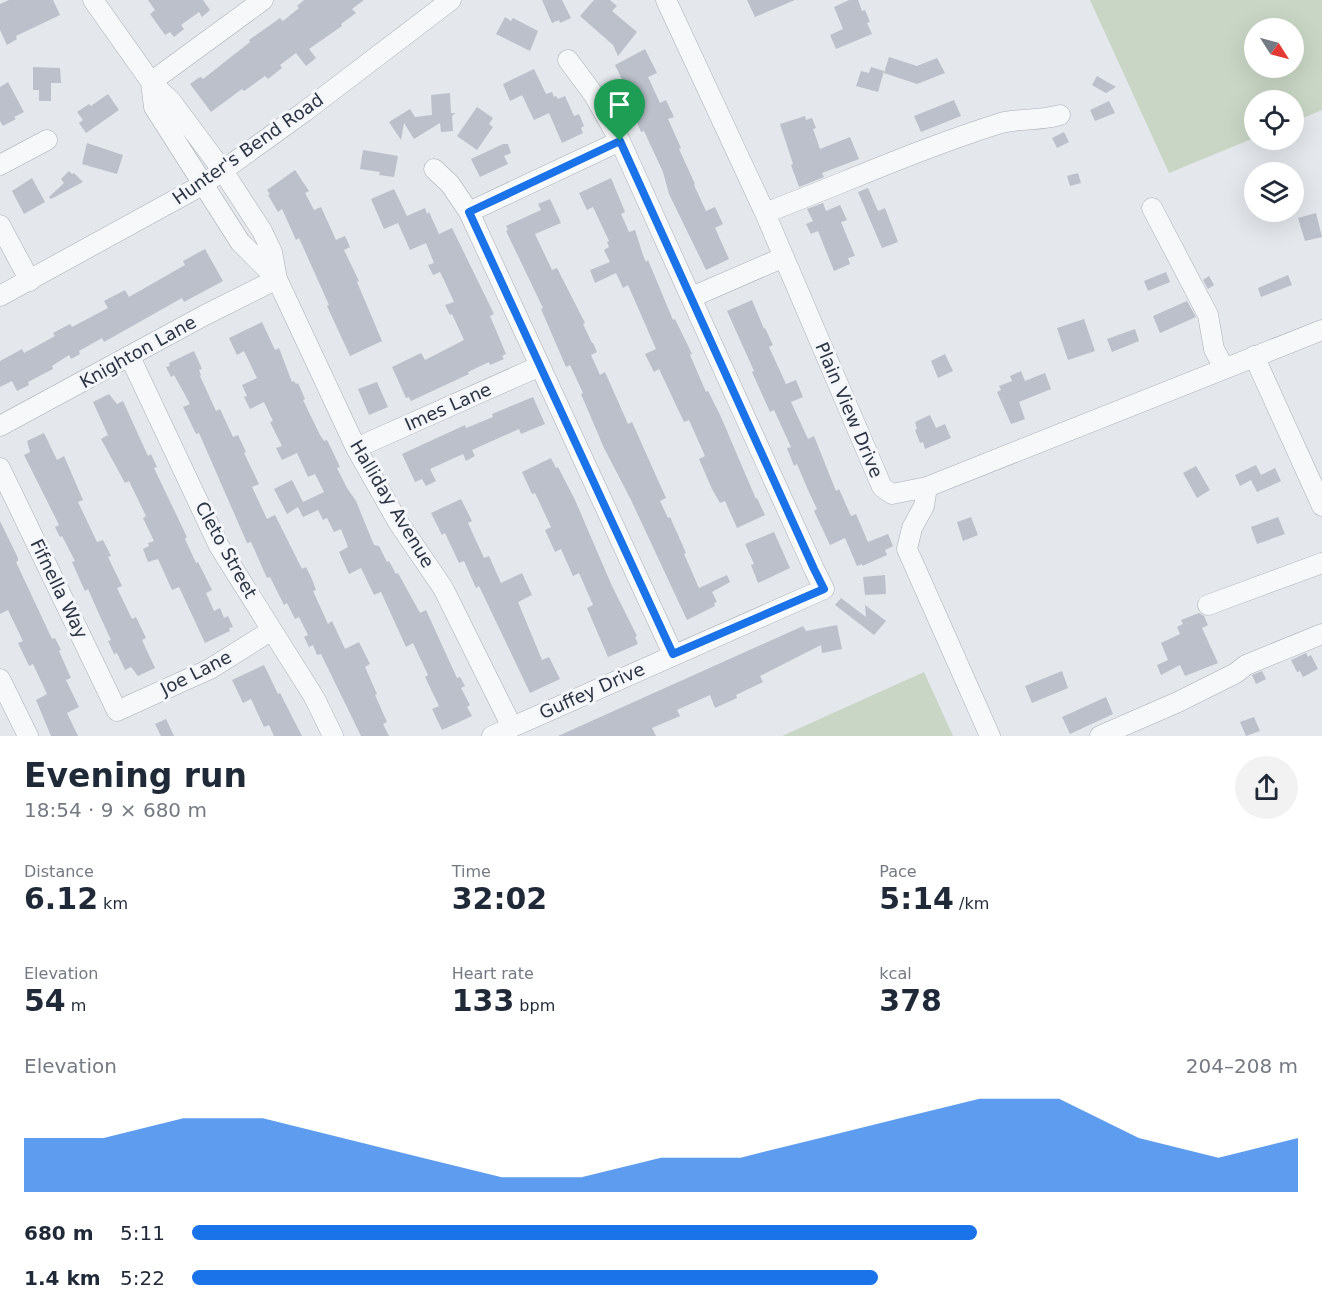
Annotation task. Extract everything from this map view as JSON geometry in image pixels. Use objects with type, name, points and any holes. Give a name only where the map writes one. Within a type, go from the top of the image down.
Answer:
[{"type":"street","name":"Halliday Avenue","points":[[93,0],[151,82],[171,101],[223,171],[262,231],[272,252],[277,279],[357,448],[398,522],[443,588],[512,727]]},
{"type":"street","points":[[151,82],[263,0]]},
{"type":"street","name":"Hunter's Bend Road","points":[[0,296],[204,184],[451,0]]},
{"type":"street","name":"Plain View Drive","points":[[666,0],[765,213],[882,487],[892,494],[927,487],[1322,330]]},
{"type":"street","points":[[568,60],[594,95],[620,141],[692,297],[784,257]]},
{"type":"street","name":"Halliday Avenue","points":[[151,82],[154,107],[240,242],[277,279]]},
{"type":"street","points":[[765,213],[943,144],[1004,123],[1046,119],[1060,115]]},
{"type":"street","points":[[0,165],[47,140]]},
{"type":"street","points":[[469,212],[620,141]]},
{"type":"street","points":[[434,169],[450,184],[469,212],[673,654]]},
{"type":"street","points":[[1152,208],[1208,315],[1214,349],[1224,368]]},
{"type":"street","points":[[0,225],[30,280]]},
{"type":"street","name":"Knighton Lane","points":[[0,426],[205,315],[277,279]]},
{"type":"street","name":"Guffey Drive","points":[[492,736],[824,589],[692,297]]},
{"type":"street","points":[[1254,356],[1322,506]]},
{"type":"street","name":"Cleto Street","points":[[130,357],[219,546],[314,698],[333,736]]},
{"type":"street","name":"Imes Lane","points":[[357,448],[540,366]]},
{"type":"street","name":"Fifnella Way","points":[[0,468],[117,711]]},
{"type":"street","points":[[927,487],[924,506],[912,528],[907,549],[990,736]]},
{"type":"street","points":[[1208,605],[1322,563]]},
{"type":"street","name":"Joe Lane","points":[[117,711],[210,669],[272,630]]},
{"type":"street","points":[[1100,736],[1178,702],[1236,673],[1246,665],[1322,634]]},
{"type":"street","points":[[1,685],[28,736]]},
{"type":"green space","points":[[1090,0],[1322,0],[1322,110],[1304,117],[1304,90],[1244,90],[1244,142],[1169,173]]},
{"type":"green space","points":[[924,672],[953,736],[782,736]]},
{"type":"building","points":[[9,0],[53,0],[60,15],[16,36],[17,39],[7,45],[0,30],[0,4]]},
{"type":"building","points":[[148,0],[203,0],[210,10],[202,17],[199,12],[181,25],[184,29],[174,37],[170,32],[165,35],[150,14],[155,10]]},
{"type":"building","points":[[304,0],[364,0],[352,9],[356,13],[341,24],[342,26],[309,49],[316,58],[306,66],[296,53],[280,65],[282,68],[268,79],[265,76],[244,91],[242,89],[211,112],[190,84],[198,78],[203,79],[250,42],[249,40],[280,18],[283,21],[299,8],[297,6]]},
{"type":"building","points":[[542,0],[562,0],[571,18],[560,23],[559,20],[552,23]]},
{"type":"building","points":[[594,0],[610,0],[617,6],[612,11],[637,32],[618,56],[613,45],[580,16]]},
{"type":"building","points":[[747,0],[795,0],[755,17]]},
{"type":"building","points":[[849,0],[858,0],[862,11],[865,10],[872,34],[836,49],[830,35],[843,29],[834,7]]},
{"type":"building","points":[[505,17],[511,21],[513,18],[538,31],[530,51],[496,34]]},
{"type":"building","points":[[645,49],[657,73],[648,77],[660,103],[666,100],[674,117],[668,119],[694,185],[706,211],[715,207],[723,224],[715,228],[729,259],[706,270],[669,194],[663,172],[644,131],[641,132],[615,65]]},
{"type":"building","points":[[889,57],[917,66],[937,58],[945,73],[917,84],[884,73]]},
{"type":"building","points":[[33,67],[60,68],[61,83],[51,83],[51,101],[39,101],[39,90],[33,90]]},
{"type":"building","points":[[871,67],[884,71],[878,92],[856,86],[861,71],[869,73]]},
{"type":"building","points":[[534,69],[546,94],[552,92],[558,99],[565,96],[574,116],[579,114],[584,126],[581,128],[583,133],[562,143],[549,113],[534,120],[522,95],[510,101],[503,84]]},
{"type":"building","points":[[1097,76],[1116,87],[1106,93],[1097,88],[1092,85]]},
{"type":"building","points":[[8,82],[24,112],[3,126],[0,121],[0,87]]},
{"type":"building","points":[[450,93],[451,113],[455,113],[452,116],[453,131],[441,132],[440,123],[414,139],[404,123],[401,140],[389,122],[410,109],[415,117],[432,115],[431,95]]},
{"type":"building","points":[[108,94],[119,110],[86,133],[79,123],[83,120],[77,112],[89,104],[91,106]]},
{"type":"building","points":[[954,100],[961,116],[921,132],[914,116]]},
{"type":"building","points":[[1109,101],[1115,113],[1095,121],[1090,110]]},
{"type":"building","points":[[477,107],[493,118],[489,124],[493,127],[477,150],[457,136]]},
{"type":"building","points":[[805,116],[806,120],[812,118],[820,149],[850,137],[859,159],[822,173],[824,177],[799,187],[780,124]]},
{"type":"building","points":[[1064,132],[1069,142],[1057,148],[1052,138]]},
{"type":"building","points":[[87,143],[123,155],[117,174],[82,164]]},
{"type":"building","points":[[503,144],[508,144],[511,153],[504,156],[508,164],[480,177],[471,159]]},
{"type":"building","points":[[363,150],[398,156],[394,177],[360,169]]},
{"type":"building","points":[[295,170],[309,191],[305,193],[314,210],[321,207],[336,240],[345,236],[350,247],[344,250],[359,281],[357,282],[382,341],[350,356],[299,238],[296,240],[282,209],[278,212],[268,195],[270,194],[267,190]]},
{"type":"building","points":[[69,171],[83,182],[51,199],[49,197],[64,183],[61,179]]},
{"type":"building","points":[[1078,173],[1081,183],[1070,186],[1067,176]]},
{"type":"building","points":[[32,178],[45,202],[24,214],[12,191]]},
{"type":"building","points":[[611,178],[625,212],[621,214],[629,232],[635,230],[644,258],[646,262],[648,260],[673,320],[675,319],[692,354],[690,355],[706,392],[708,391],[721,417],[765,515],[737,528],[725,501],[720,503],[712,489],[699,459],[705,456],[689,420],[684,422],[659,369],[654,372],[645,354],[656,349],[628,285],[623,288],[616,273],[595,283],[590,270],[610,262],[604,250],[609,247],[607,242],[609,241],[593,207],[587,210],[579,193]]},
{"type":"building","points":[[868,188],[878,211],[885,208],[898,242],[882,248],[858,192]]},
{"type":"building","points":[[394,189],[407,216],[425,208],[439,234],[452,228],[494,314],[490,316],[506,354],[502,356],[504,359],[490,365],[489,362],[411,401],[409,397],[406,398],[392,367],[421,353],[425,360],[464,340],[452,314],[450,315],[445,305],[454,302],[444,280],[440,272],[433,275],[428,265],[434,263],[426,243],[410,250],[398,223],[384,229],[371,199]]},
{"type":"building","points":[[550,199],[561,223],[535,234],[552,270],[557,268],[585,323],[583,324],[597,352],[591,355],[600,375],[605,372],[628,424],[632,422],[666,498],[660,501],[668,518],[670,517],[699,588],[727,575],[730,582],[712,592],[717,602],[714,603],[715,606],[687,620],[604,448],[570,365],[566,367],[541,309],[543,308],[506,231],[508,230],[506,226],[541,210],[538,204]]},
{"type":"building","points":[[823,203],[826,211],[840,205],[847,220],[841,222],[855,256],[848,258],[850,264],[834,271],[818,231],[811,234],[806,224],[813,221],[807,209]]},
{"type":"building","points":[[1316,213],[1322,237],[1305,241],[1299,222],[1304,222],[1304,216]]},
{"type":"building","points":[[205,249],[223,281],[184,302],[182,298],[104,342],[102,338],[79,351],[80,354],[71,359],[69,355],[52,366],[53,369],[28,382],[29,385],[17,391],[12,381],[0,387],[0,361],[22,349],[24,353],[55,336],[53,333],[70,324],[72,327],[108,308],[104,301],[125,290],[129,297],[185,265],[183,261]]},
{"type":"building","points":[[1166,272],[1170,282],[1148,291],[1144,281]]},
{"type":"building","points":[[1288,275],[1292,285],[1261,297],[1258,288]]},
{"type":"building","points":[[1209,276],[1214,285],[1208,289],[1203,280]]},
{"type":"building","points":[[752,300],[773,345],[769,347],[786,384],[796,380],[803,397],[791,402],[808,439],[814,436],[836,491],[839,489],[851,516],[856,514],[868,542],[888,534],[893,546],[885,550],[887,555],[857,566],[845,538],[830,545],[814,511],[817,509],[797,464],[794,466],[787,448],[791,447],[774,410],[770,412],[727,311]]},
{"type":"building","points":[[1187,301],[1196,317],[1160,333],[1153,316]]},
{"type":"building","points":[[1084,319],[1095,351],[1068,360],[1057,328]]},
{"type":"building","points":[[262,322],[275,350],[279,348],[292,382],[298,383],[305,399],[303,400],[320,435],[324,441],[327,440],[340,467],[337,468],[356,501],[374,545],[379,546],[387,562],[389,561],[396,574],[398,573],[420,613],[426,610],[457,678],[460,677],[465,686],[461,688],[470,705],[467,707],[472,716],[442,730],[432,709],[439,706],[425,677],[428,675],[413,643],[406,647],[381,592],[374,595],[361,568],[349,574],[339,552],[348,547],[341,529],[334,532],[327,518],[323,520],[318,510],[303,517],[298,507],[287,514],[274,489],[292,480],[303,502],[324,492],[315,474],[308,477],[297,453],[282,460],[276,448],[282,446],[270,422],[273,421],[264,402],[250,409],[244,397],[247,396],[242,385],[257,378],[244,351],[237,355],[229,338]]},
{"type":"building","points":[[1135,329],[1139,341],[1112,352],[1107,339]]},
{"type":"building","points":[[194,351],[202,369],[199,370],[200,376],[216,411],[220,409],[233,437],[238,435],[246,452],[244,453],[259,484],[252,487],[267,519],[275,515],[302,569],[306,567],[312,579],[316,590],[313,591],[328,624],[332,621],[345,649],[359,642],[370,664],[365,667],[387,722],[383,724],[389,736],[361,736],[321,654],[317,655],[313,645],[309,647],[304,637],[308,635],[299,617],[295,619],[287,603],[284,605],[270,577],[267,578],[251,542],[247,543],[199,433],[196,434],[183,407],[190,404],[174,375],[171,377],[166,367],[170,366],[169,363]]},
{"type":"building","points":[[945,354],[953,371],[938,378],[931,361]]},
{"type":"building","points":[[1021,371],[1025,381],[1045,373],[1051,389],[1019,402],[1025,419],[1011,424],[997,392],[1001,390],[999,386],[1012,381],[1010,376]]},
{"type":"building","points":[[377,382],[388,407],[369,415],[358,389]]},
{"type":"building","points":[[109,394],[117,404],[123,401],[148,456],[151,454],[157,467],[154,468],[187,537],[185,539],[212,590],[206,593],[214,611],[220,608],[224,618],[228,616],[233,627],[229,628],[230,631],[205,643],[179,587],[172,590],[158,559],[148,562],[143,549],[149,546],[148,543],[154,541],[143,518],[146,516],[129,481],[125,483],[101,439],[108,435],[93,402]]},
{"type":"building","points":[[533,397],[545,424],[521,434],[519,429],[472,450],[475,456],[466,461],[463,454],[430,469],[436,481],[426,486],[422,479],[415,482],[402,454],[465,425],[466,428],[493,417],[492,414]]},
{"type":"building","points":[[930,415],[936,428],[945,424],[951,438],[925,449],[915,430],[917,429],[915,422]]},
{"type":"building","points":[[44,433],[57,460],[64,456],[83,500],[78,502],[97,542],[103,540],[111,556],[108,557],[122,586],[117,588],[132,619],[136,617],[146,638],[142,640],[155,668],[138,676],[131,667],[125,670],[117,653],[114,654],[108,641],[111,640],[88,589],[85,591],[72,562],[75,561],[55,527],[59,525],[24,455],[30,452],[27,441]]},
{"type":"building","points":[[551,458],[575,500],[612,586],[637,636],[635,637],[638,644],[608,657],[587,608],[593,605],[579,573],[573,576],[561,549],[555,552],[545,530],[551,527],[522,472]]},
{"type":"building","points":[[1256,465],[1261,475],[1275,468],[1281,481],[1257,492],[1251,480],[1240,486],[1235,475]]},
{"type":"building","points":[[1196,466],[1210,490],[1197,498],[1183,473]]},
{"type":"building","points":[[461,499],[472,521],[468,523],[484,558],[489,556],[501,583],[522,573],[532,595],[518,602],[542,660],[549,657],[560,679],[530,693],[479,586],[476,588],[464,561],[459,563],[445,533],[442,535],[431,513]]},
{"type":"building","points":[[971,517],[978,535],[963,541],[957,522]]},
{"type":"building","points":[[1278,517],[1285,534],[1257,544],[1251,527]]},
{"type":"building","points":[[0,521],[18,558],[16,562],[52,639],[55,638],[61,650],[59,651],[71,678],[66,680],[79,707],[67,713],[78,736],[51,736],[36,700],[47,694],[33,664],[29,666],[18,643],[23,641],[8,610],[0,614]]},
{"type":"building","points":[[774,532],[790,568],[758,583],[751,565],[754,564],[745,544]]},
{"type":"building","points":[[885,575],[886,594],[865,595],[863,577]]},
{"type":"building","points":[[841,598],[866,617],[865,605],[886,621],[874,635],[835,605]]},
{"type":"building","points":[[1199,613],[1204,616],[1208,625],[1202,628],[1218,663],[1185,676],[1180,665],[1161,675],[1157,665],[1168,660],[1161,643],[1180,634],[1177,627],[1183,624],[1181,620]]},
{"type":"building","points":[[837,625],[842,649],[822,653],[821,645],[760,676],[763,682],[715,708],[710,695],[677,710],[680,716],[652,728],[656,736],[558,736],[803,626],[806,631]]},
{"type":"building","points":[[1306,653],[1308,657],[1311,655],[1318,669],[1303,677],[1300,671],[1297,672],[1291,660]]},
{"type":"building","points":[[264,665],[302,736],[274,736],[269,725],[264,727],[251,699],[243,703],[232,680]]},
{"type":"building","points":[[1062,671],[1068,688],[1032,703],[1025,686]]},
{"type":"building","points":[[1262,671],[1266,679],[1256,684],[1252,675]]},
{"type":"building","points":[[1106,697],[1113,714],[1070,734],[1062,717]]},
{"type":"building","points":[[1254,717],[1260,731],[1246,736],[1240,722]]},
{"type":"building","points":[[166,719],[174,736],[161,736],[155,724]]},
{"type":"route","points":[[620,141],[824,589],[673,654],[469,212],[620,141]]}]
